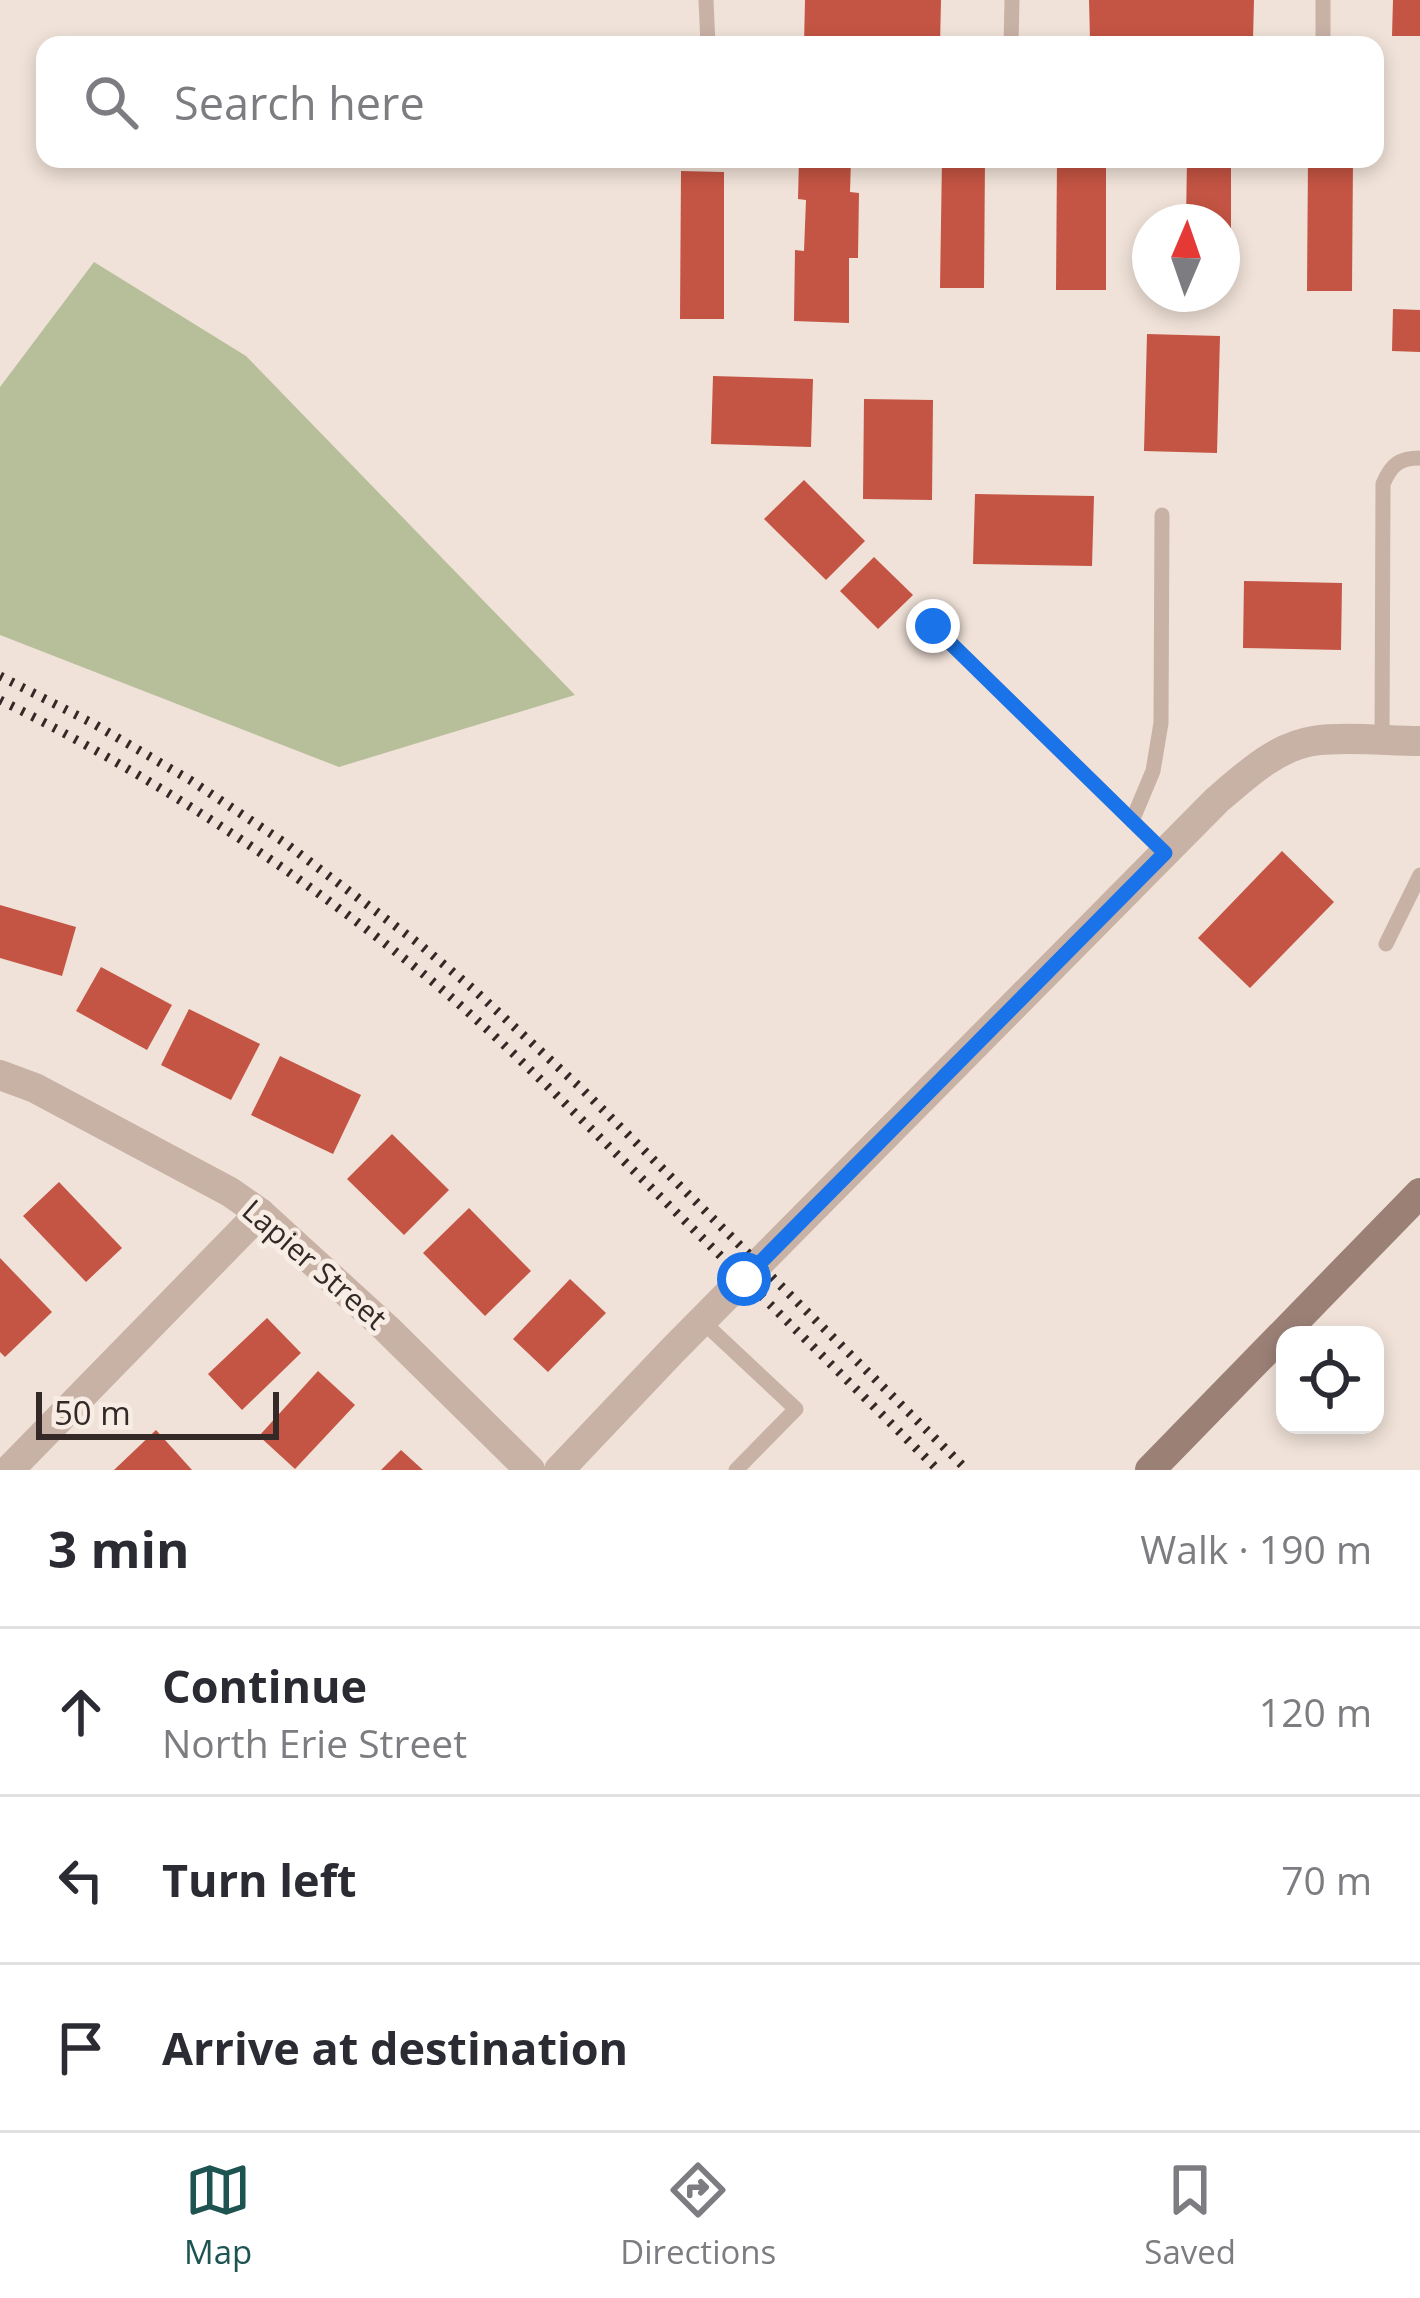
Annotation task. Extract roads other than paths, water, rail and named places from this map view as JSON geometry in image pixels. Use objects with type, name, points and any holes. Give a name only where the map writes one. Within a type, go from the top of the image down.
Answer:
[{"type":"main road","points":[[1150,1470],[1420,1193]]},
{"type":"street","points":[[559,1470],[1216,801],[1259,765],[1313,741],[1419,745]]},
{"type":"street","name":"Lapier Street","points":[[0,1075],[35,1088],[230,1192],[260,1213],[530,1470]]},
{"type":"street","points":[[9,1470],[260,1213]]},
{"type":"lane","points":[[706,0],[707,36]]},
{"type":"lane","points":[[1011,36],[1012,0]]},
{"type":"lane","points":[[1323,0],[1323,36]]},
{"type":"lane","points":[[1382,741],[1383,484],[1390,468],[1404,458],[1420,458]]},
{"type":"lane","points":[[1132,821],[1153,771],[1161,723],[1162,515]]},
{"type":"lane","points":[[933,626],[1165,853]]},
{"type":"lane","points":[[1386,944],[1420,875]]},
{"type":"lane","points":[[703,1321],[796,1409],[736,1470]]},
{"type":"railway","points":[[0,676],[190,780],[285,843],[418,943],[583,1090],[967,1470]]},
{"type":"railway","points":[[0,700],[210,819],[436,984],[550,1089],[938,1470]]}]
